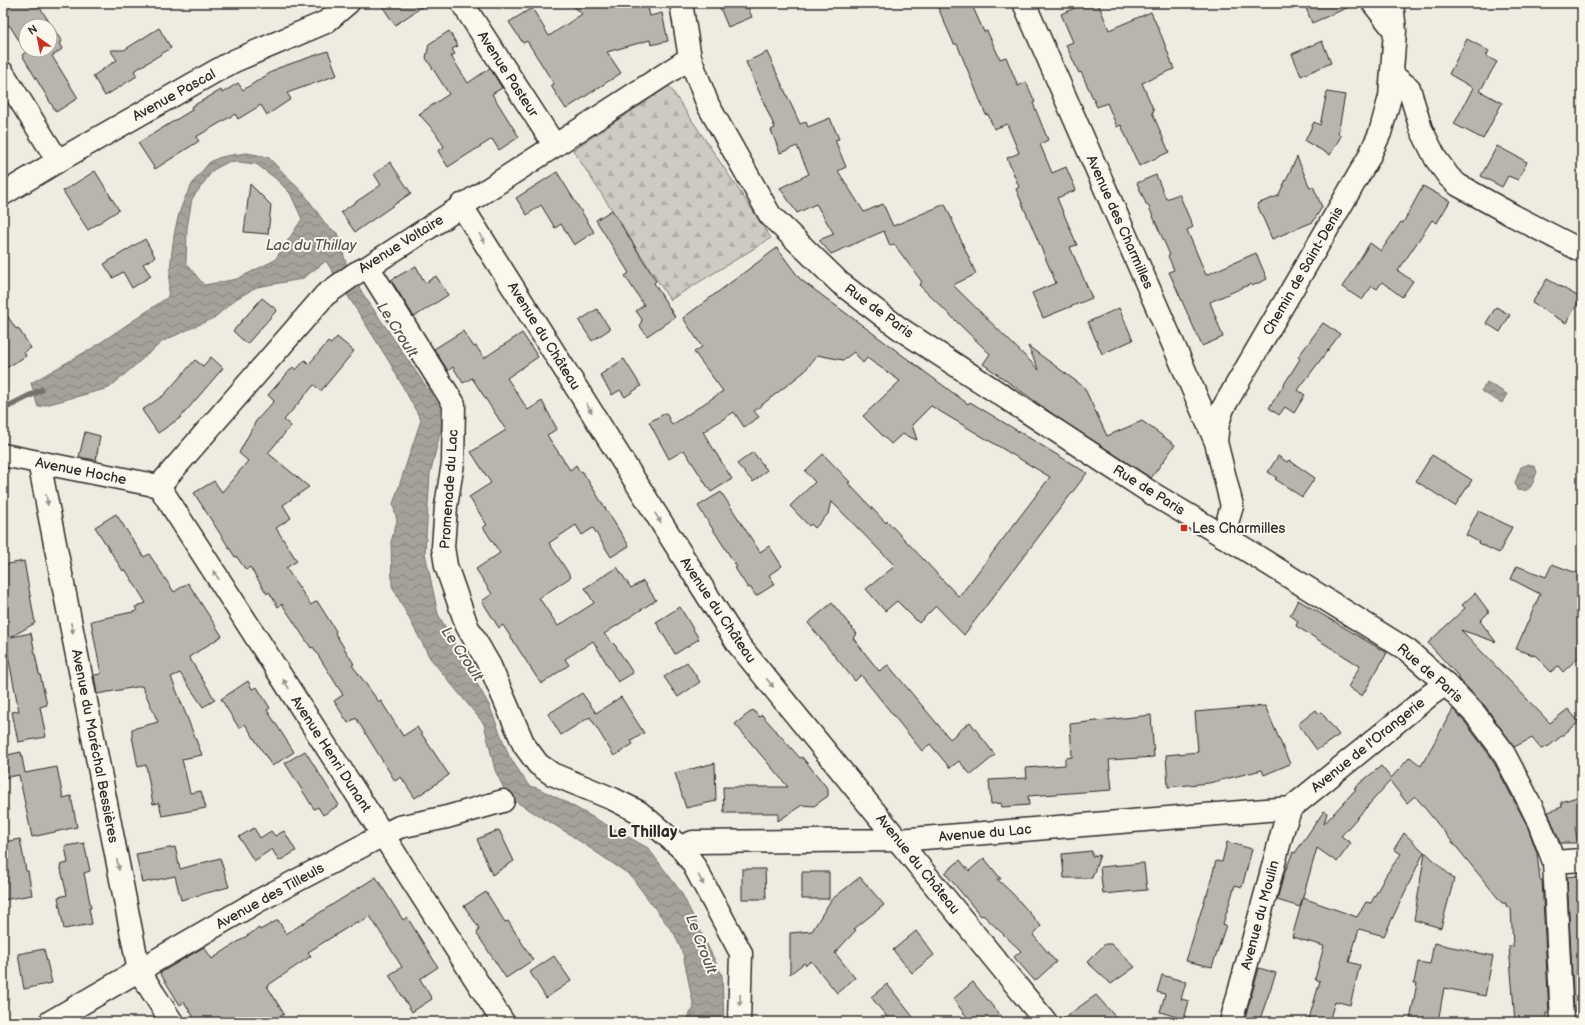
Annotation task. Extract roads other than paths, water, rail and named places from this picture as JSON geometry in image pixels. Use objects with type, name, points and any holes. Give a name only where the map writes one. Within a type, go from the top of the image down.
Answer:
[{"type":"street","name":"Avenue Pascal","points":[[3,194],[234,61],[326,22],[348,3]]},
{"type":"street","name":"Avenue Pasteur","points":[[462,3],[555,146]]},
{"type":"street","name":"Rue de Paris","points":[[681,3],[690,58],[708,105],[770,215],[840,283],[905,332],[1153,494],[1407,650],[1446,684],[1475,714],[1502,750],[1538,820],[1554,862],[1562,1022]]},
{"type":"street","name":"Avenue des Charmilles","points":[[1024,3],[1216,442]]},
{"type":"street","points":[[1373,3],[1395,31]]},
{"type":"street","name":"Chemin de Saint-Denis","points":[[1223,536],[1232,506],[1216,442],[1218,423],[1223,408],[1368,159],[1380,133],[1390,97],[1395,31],[1392,3]]},
{"type":"street","name":"Avenue Voltaire","points":[[159,486],[315,305],[336,286],[690,58]]},
{"type":"street","points":[[3,73],[58,161]]},
{"type":"street","points":[[1392,75],[1410,88],[1421,129],[1436,159],[1449,177],[1458,185],[1582,251]]},
{"type":"street","name":"Avenue du Château","points":[[461,205],[738,644],[1046,1022]]},
{"type":"street","name":"Promenade du Lac","points":[[362,270],[454,404],[453,462],[446,506],[443,547],[446,566],[467,626],[490,666],[524,744],[538,764],[552,774],[613,799],[639,812],[680,847],[692,862],[741,954],[739,1022]]},
{"type":"street","name":"Avenue Hoche","points":[[3,456],[159,486]]},
{"type":"street","name":"Avenue du Maréchal Bessières","points":[[39,462],[139,971],[172,1022]]},
{"type":"street","name":"Avenue Henri Dunant","points":[[159,486],[503,1022]]},
{"type":"street","name":"Avenue de l'Orangerie","points":[[1291,808],[1430,695],[1446,684]]},
{"type":"street","name":"Avenue des Tilleuls","points":[[50,1022],[258,901],[399,827],[447,818],[503,801]]},
{"type":"street","name":"Avenue du Lac","points":[[680,847],[693,842],[898,840],[1291,808]]},
{"type":"street","name":"Avenue du Moulin","points":[[1231,1022],[1284,826],[1291,808]]},
{"type":"street","points":[[1554,862],[1582,860]]},
{"type":"water","name":"Lac du Thillay","points":[[247,153],[268,157],[305,195],[327,226],[337,233],[346,263],[363,294],[440,407],[442,425],[430,474],[425,553],[438,614],[489,705],[509,756],[529,786],[537,788],[562,800],[648,848],[681,892],[722,975],[724,1022],[688,1022],[688,1016],[694,1008],[683,954],[675,935],[630,875],[566,832],[508,797],[495,770],[484,724],[430,658],[392,586],[391,542],[397,521],[393,504],[421,420],[390,363],[326,261],[302,279],[257,287],[236,299],[214,318],[163,341],[109,388],[38,407],[31,383],[94,347],[168,297],[174,235],[177,220],[188,191],[197,177],[213,160]],"holes":[[[230,161],[256,164],[275,178],[290,193],[302,219],[275,260],[237,279],[204,285],[186,263],[187,228],[192,199],[213,170]]]},
{"type":"water","points":[[1487,382],[1507,394],[1502,403],[1481,391]]},
{"type":"water","points":[[1529,464],[1535,467],[1537,472],[1531,487],[1522,491],[1517,490],[1515,483],[1521,467]]},
{"type":"waterway","points":[[3,409],[41,390]]},
{"type":"place","name":"Les Charmilles","points":[[1184,528]]},
{"type":"district","name":"Le Thillay","points":[[643,832]]},
{"type":"water label","name":"Le Croult","points":[[397,330]]},
{"type":"water label","name":"Le Croult","points":[[462,654]]},
{"type":"water label","name":"Le Croult","points":[[701,944]]}]
